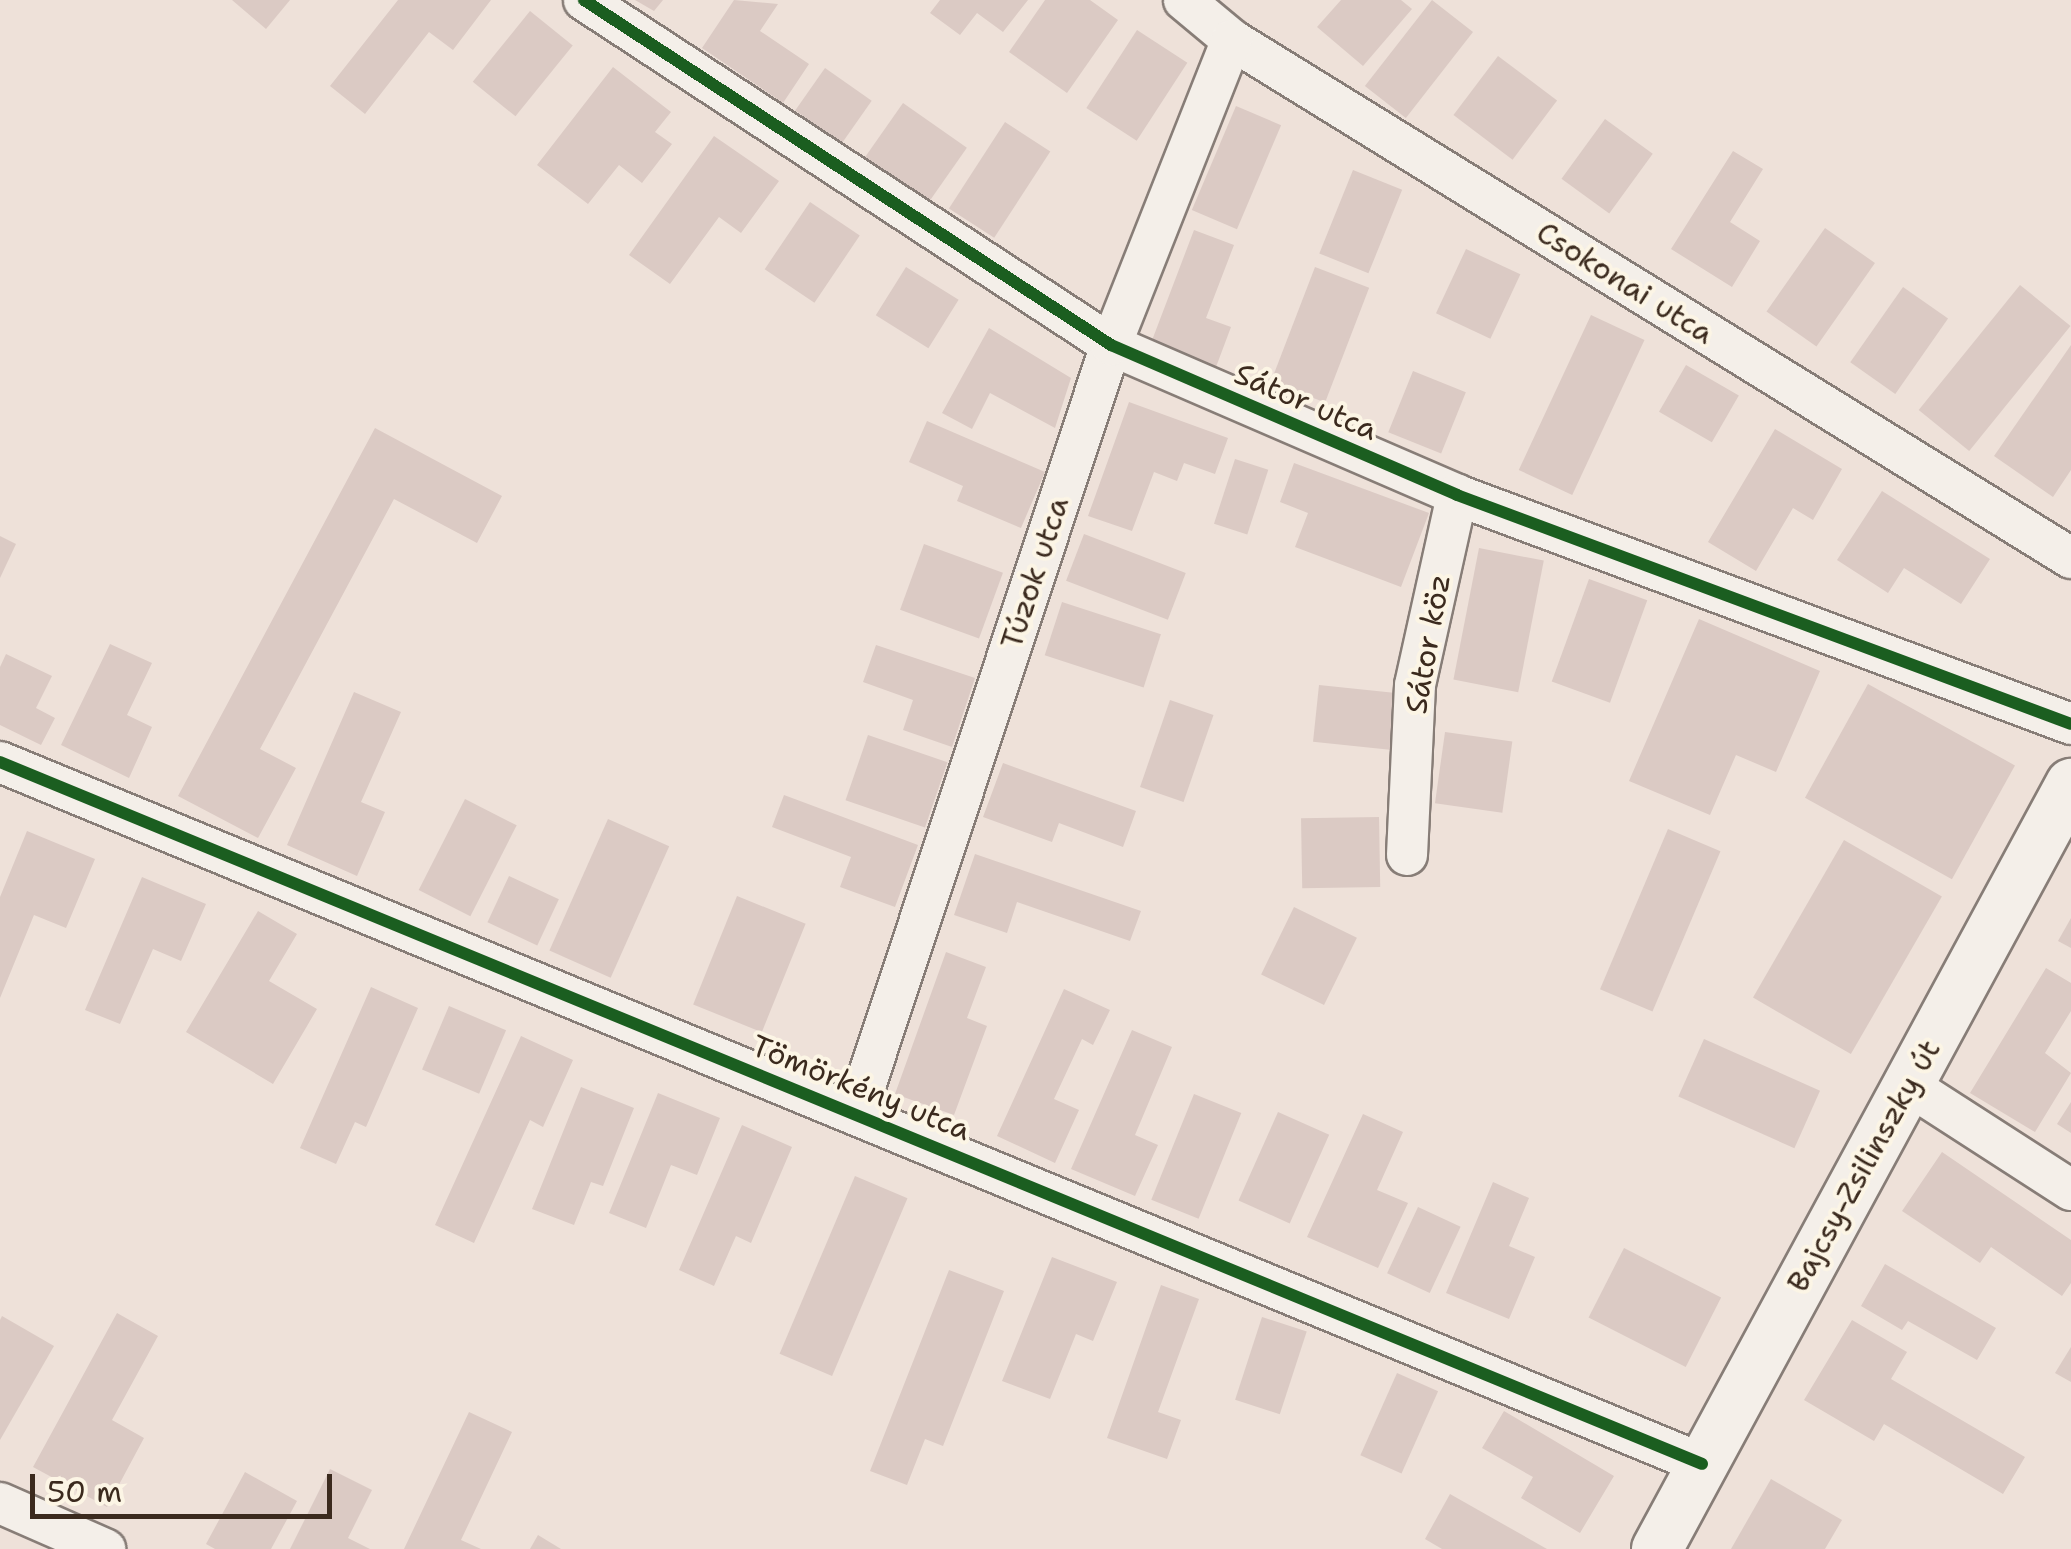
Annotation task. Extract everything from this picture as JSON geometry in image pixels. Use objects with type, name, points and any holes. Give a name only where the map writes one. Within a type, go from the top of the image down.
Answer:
[{"type":"main road","name":"Bajcsy-Zsilinszky út","points":[[1664,1546],[1702,1464],[2071,784]]},
{"type":"street","name":"Sátor utca","points":[[584,0],[1111,345],[1457,495],[2071,724]]},
{"type":"street","name":"Csokonai utca","points":[[1184,0],[1232,40],[2071,558]]},
{"type":"street","name":"Túzok utca","points":[[856,1113],[1111,345],[1232,40]]},
{"type":"street","name":"Sátor köz","points":[[1407,855],[1415,685],[1457,495]]},
{"type":"street","name":"Tömörkény utca","points":[[0,762],[1702,1464]]},
{"type":"street","points":[[1908,1085],[2071,1190]]},
{"type":"street","points":[[0,1502],[104,1549]]},
{"type":"building","points":[[232,0],[290,0],[266,29]]},
{"type":"building","points":[[398,0],[491,0],[453,50],[429,32],[365,114],[330,86]]},
{"type":"building","points":[[635,0],[663,0],[654,11]]},
{"type":"building","points":[[734,0],[778,4],[760,31],[809,64],[783,103],[702,48]]},
{"type":"building","points":[[940,0],[1028,0],[1003,32],[977,13],[960,35],[930,13]]},
{"type":"building","points":[[1045,0],[1090,0],[1118,20],[1067,93],[1009,52]]},
{"type":"building","points":[[1341,0],[1401,0],[1412,9],[1363,66],[1317,27]]},
{"type":"building","points":[[1432,0],[1473,32],[1406,118],[1365,86]]},
{"type":"building","points":[[530,11],[573,46],[515,116],[473,82]]},
{"type":"building","points":[[1137,30],[1187,63],[1137,141],[1086,108]]},
{"type":"building","points":[[1498,56],[1557,101],[1513,160],[1453,115]]},
{"type":"building","points":[[613,67],[671,112],[655,132],[672,144],[642,183],[619,165],[588,204],[537,165]]},
{"type":"building","points":[[825,68],[872,101],[842,143],[795,111]]},
{"type":"building","points":[[903,103],[967,148],[929,202],[865,157]]},
{"type":"building","points":[[1236,106],[1281,125],[1237,229],[1192,210]]},
{"type":"building","points":[[1605,119],[1653,154],[1609,214],[1562,179]]},
{"type":"building","points":[[1005,122],[1050,151],[994,238],[949,208]]},
{"type":"building","points":[[714,136],[779,181],[741,233],[719,217],[670,284],[629,255]]},
{"type":"building","points":[[1733,151],[1763,169],[1730,222],[1760,241],[1732,287],[1671,249]]},
{"type":"building","points":[[1353,170],[1402,190],[1368,273],[1319,253]]},
{"type":"building","points":[[810,202],[860,236],[814,303],[765,269]]},
{"type":"building","points":[[1825,228],[1875,263],[1816,347],[1766,312]]},
{"type":"building","points":[[1194,230],[1234,245],[1206,318],[1231,327],[1216,367],[1151,343]]},
{"type":"building","points":[[1466,249],[1520,274],[1490,339],[1436,313]]},
{"type":"building","points":[[906,267],[959,300],[928,348],[876,315]]},
{"type":"building","points":[[1315,267],[1369,288],[1325,403],[1271,382]]},
{"type":"building","points":[[2020,285],[2071,326],[1969,451],[1919,410]]},
{"type":"building","points":[[1903,287],[1948,319],[1895,394],[1850,362]]},
{"type":"building","points":[[1591,315],[1644,340],[1572,495],[1519,470]]},
{"type":"building","points":[[989,328],[1071,378],[1055,428],[990,393],[972,429],[942,413]]},
{"type":"building","points":[[2071,345],[2071,470],[2053,497],[1994,456]]},
{"type":"building","points":[[1686,365],[1739,396],[1712,442],[1659,412]]},
{"type":"building","points":[[1413,371],[1466,392],[1441,454],[1388,432]]},
{"type":"building","points":[[1129,402],[1228,438],[1215,474],[1184,463],[1177,481],[1154,472],[1132,531],[1088,516]]},
{"type":"building","points":[[927,421],[1045,472],[1021,528],[957,501],[963,486],[909,462]]},
{"type":"building","points":[[375,428],[502,496],[477,543],[394,499],[260,749],[296,768],[258,838],[178,796]]},
{"type":"building","points":[[1775,429],[1842,469],[1813,520],[1793,508],[1756,571],[1708,542]]},
{"type":"building","points":[[1235,459],[1268,470],[1247,534],[1214,524]]},
{"type":"building","points":[[1294,463],[1429,513],[1401,587],[1295,547],[1308,513],[1280,502]]},
{"type":"building","points":[[1882,491],[1990,559],[1961,604],[1904,568],[1888,593],[1837,560]]},
{"type":"building","points":[[1084,534],[1186,573],[1168,620],[1066,581]]},
{"type":"building","points":[[0,536],[16,544],[0,578]]},
{"type":"building","points":[[924,544],[1003,573],[979,639],[900,610]]},
{"type":"building","points":[[1479,548],[1544,561],[1518,692],[1453,680]]},
{"type":"building","points":[[1589,579],[1647,600],[1610,703],[1552,681]]},
{"type":"building","points":[[1062,602],[1161,634],[1144,687],[1045,655]]},
{"type":"building","points":[[1699,619],[1820,671],[1776,772],[1736,755],[1710,815],[1629,781]]},
{"type":"building","points":[[110,644],[152,663],[127,715],[152,727],[129,778],[61,745]]},
{"type":"building","points":[[876,645],[975,678],[952,747],[903,730],[913,700],[863,682]]},
{"type":"building","points":[[6,654],[52,676],[36,708],[55,718],[41,745],[0,725],[0,667]]},
{"type":"building","points":[[1868,684],[2015,765],[1952,879],[1805,798]]},
{"type":"building","points":[[1319,685],[1401,694],[1395,750],[1313,742]]},
{"type":"building","points":[[354,692],[401,712],[361,802],[385,812],[357,876],[287,845]]},
{"type":"building","points":[[1170,700],[1213,715],[1184,802],[1140,787]]},
{"type":"building","points":[[1445,732],[1512,741],[1502,813],[1435,803]]},
{"type":"building","points":[[868,735],[947,762],[925,828],[846,800]]},
{"type":"building","points":[[1003,763],[1136,811],[1123,847],[1059,823],[1052,842],[983,817]]},
{"type":"building","points":[[784,795],[918,845],[895,907],[840,887],[851,857],[772,827]]},
{"type":"building","points":[[465,799],[517,825],[470,916],[419,890]]},
{"type":"building","points":[[1379,817],[1380,887],[1302,888],[1301,818]]},
{"type":"building","points":[[608,819],[669,846],[611,978],[549,951]]},
{"type":"building","points":[[1668,829],[1720,851],[1652,1011],[1600,989]]},
{"type":"building","points":[[27,831],[95,859],[66,928],[34,915],[0,998],[0,897]]},
{"type":"building","points":[[1844,840],[1942,897],[1851,1054],[1753,998]]},
{"type":"building","points":[[975,854],[1141,911],[1130,941],[1017,902],[1007,933],[954,915]]},
{"type":"building","points":[[509,876],[559,899],[537,945],[487,922]]},
{"type":"building","points":[[142,877],[206,904],[181,961],[153,949],[120,1024],[85,1010]]},
{"type":"building","points":[[737,896],[806,924],[762,1032],[693,1004]]},
{"type":"building","points":[[1294,907],[1357,938],[1324,1005],[1261,974]]},
{"type":"building","points":[[258,911],[297,934],[269,981],[317,1009],[273,1084],[186,1032]]},
{"type":"building","points":[[2071,918],[2071,948],[2058,941]]},
{"type":"building","points":[[946,952],[986,967],[967,1018],[987,1026],[954,1115],[895,1094]]},
{"type":"building","points":[[2046,968],[2071,983],[2071,1011],[2045,1053],[2071,1073],[2035,1132],[1970,1093]]},
{"type":"building","points":[[371,987],[418,1008],[366,1127],[355,1122],[336,1164],[300,1148]]},
{"type":"building","points":[[1064,989],[1110,1010],[1093,1045],[1082,1039],[1054,1099],[1079,1110],[1055,1163],[997,1136]]},
{"type":"building","points":[[449,1006],[506,1030],[479,1094],[422,1070]]},
{"type":"building","points":[[1132,1030],[1172,1047],[1135,1135],[1158,1145],[1135,1196],[1071,1169]]},
{"type":"building","points":[[521,1036],[573,1060],[543,1127],[530,1120],[474,1243],[435,1225]]},
{"type":"building","points":[[1704,1039],[1820,1091],[1794,1148],[1678,1097]]},
{"type":"building","points":[[581,1087],[634,1108],[603,1186],[591,1182],[574,1225],[532,1209]]},
{"type":"building","points":[[658,1093],[720,1118],[697,1175],[671,1165],[646,1228],[609,1213]]},
{"type":"building","points":[[1194,1094],[1241,1113],[1199,1219],[1151,1200]]},
{"type":"building","points":[[2071,1102],[2071,1133],[2057,1124]]},
{"type":"building","points":[[1278,1112],[1329,1135],[1290,1223],[1239,1201]]},
{"type":"building","points":[[1363,1114],[1403,1132],[1377,1190],[1408,1203],[1378,1268],[1307,1237]]},
{"type":"building","points":[[742,1125],[792,1147],[751,1243],[736,1236],[714,1286],[679,1270]]},
{"type":"building","points":[[1942,1152],[2071,1240],[2071,1283],[2062,1296],[1991,1247],[1980,1263],[1902,1211]]},
{"type":"building","points":[[855,1176],[907,1198],[832,1376],[780,1354]]},
{"type":"building","points":[[1493,1182],[1529,1198],[1509,1246],[1535,1257],[1509,1319],[1446,1293]]},
{"type":"building","points":[[1418,1207],[1461,1227],[1430,1293],[1387,1273]]},
{"type":"building","points":[[1624,1248],[1721,1297],[1686,1367],[1589,1317]]},
{"type":"building","points":[[1052,1257],[1117,1282],[1093,1341],[1076,1334],[1050,1399],[1002,1381]]},
{"type":"building","points":[[1885,1264],[1996,1328],[1977,1360],[1908,1321],[1902,1330],[1861,1306]]},
{"type":"building","points":[[949,1270],[1004,1291],[943,1446],[925,1439],[907,1485],[870,1471]]},
{"type":"building","points":[[1161,1285],[1199,1299],[1158,1412],[1181,1420],[1167,1459],[1107,1438]]},
{"type":"building","points":[[117,1313],[158,1336],[112,1420],[144,1438],[107,1507],[33,1467]]},
{"type":"building","points":[[2,1316],[54,1346],[0,1440],[0,1320]]},
{"type":"building","points":[[1262,1317],[1307,1332],[1280,1414],[1235,1400]]},
{"type":"building","points":[[1852,1320],[1907,1352],[1891,1379],[2025,1457],[2003,1494],[1884,1424],[1874,1441],[1804,1400]]},
{"type":"building","points":[[2071,1347],[2071,1382],[2055,1373]]},
{"type":"building","points":[[1397,1373],[1438,1391],[1402,1474],[1360,1455]]},
{"type":"building","points":[[1504,1411],[1614,1476],[1580,1533],[1521,1498],[1533,1477],[1482,1448]]},
{"type":"building","points":[[469,1412],[512,1432],[461,1540],[481,1549],[404,1549]]},
{"type":"building","points":[[330,1469],[372,1490],[348,1538],[370,1549],[290,1549]]},
{"type":"building","points":[[245,1472],[297,1501],[271,1549],[215,1549],[206,1544]]},
{"type":"building","points":[[1771,1479],[1842,1520],[1825,1549],[1731,1549]]},
{"type":"building","points":[[1450,1494],[1547,1549],[1442,1549],[1425,1539]]},
{"type":"building","points":[[538,1535],[561,1549],[530,1549]]},
{"type":"cycle path","points":[[584,0],[1111,345],[1457,495],[2071,724]]},
{"type":"cycle path","points":[[0,762],[1702,1464]]}]
